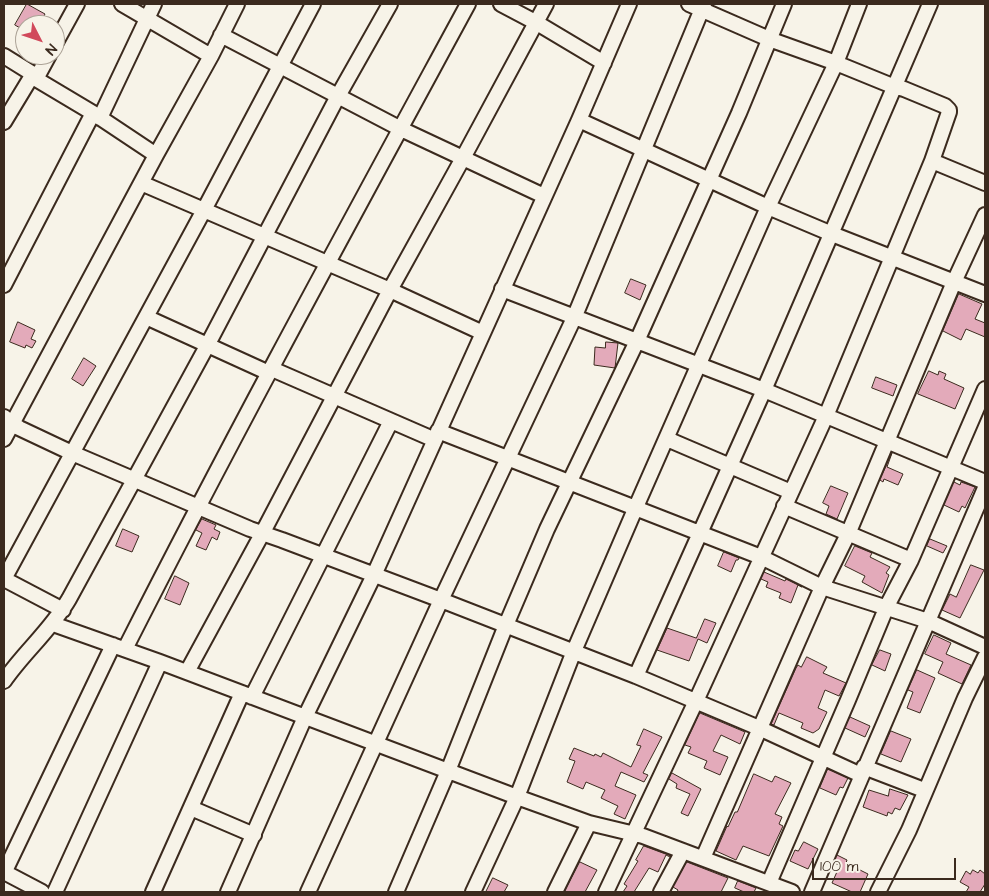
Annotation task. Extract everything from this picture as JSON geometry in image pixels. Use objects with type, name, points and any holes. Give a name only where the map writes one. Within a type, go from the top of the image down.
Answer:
[{"type":"street","points":[[65,26],[77,4]]},
{"type":"street","points":[[122,4],[211,56]]},
{"type":"street","points":[[4,285],[154,4]]},
{"type":"street","points":[[4,438],[7,420],[141,183],[238,4]]},
{"type":"street","points":[[63,610],[4,579],[313,4]]},
{"type":"street","points":[[4,681],[63,610],[207,346],[338,96],[390,4]]},
{"type":"street","points":[[42,892],[4,872],[119,647],[197,507],[468,4]]},
{"type":"street","points":[[501,4],[604,63]]},
{"type":"street","points":[[187,672],[390,290],[546,4]]},
{"type":"street","points":[[228,892],[305,718],[374,575],[579,120],[629,4]]},
{"type":"street","points":[[396,892],[448,772],[506,625],[568,482],[637,341],[739,113],[784,4]]},
{"type":"street","points":[[473,892],[517,797],[574,651],[636,508],[668,440],[768,207],[836,62],[859,4]]},
{"type":"street","points":[[636,676],[731,466],[930,4]]},
{"type":"street","points":[[308,892],[441,600],[574,318],[698,5],[769,39],[836,62],[945,106],[949,110],[932,161],[826,416],[696,701],[606,892]]},
{"type":"street","points":[[221,36],[401,129],[544,196]]},
{"type":"street","points":[[4,56],[156,155]]},
{"type":"street","points":[[4,122],[42,65]]},
{"type":"street","points":[[579,120],[768,207],[985,294]]},
{"type":"street","points":[[932,161],[985,184]]},
{"type":"street","points":[[141,183],[390,290],[483,333]]},
{"type":"street","points":[[703,858],[822,587],[848,534],[889,441],[954,282],[985,215]]},
{"type":"street","points":[[502,289],[764,390],[985,482]]},
{"type":"street","points":[[146,317],[207,346],[334,396],[391,421],[507,458],[761,557],[822,587],[887,606],[928,621],[985,647]]},
{"type":"street","points":[[769,883],[887,606],[910,560],[985,389]]},
{"type":"street","points":[[7,420],[72,453],[262,534],[574,651],[760,728],[822,758],[924,790]]},
{"type":"street","points":[[153,892],[191,808],[247,695],[324,556],[391,421]]},
{"type":"street","points":[[668,440],[791,492]]},
{"type":"street","points":[[812,892],[985,488]]},
{"type":"street","points":[[784,506],[910,560]]},
{"type":"street","points":[[53,624],[187,672],[448,772],[590,823],[634,834],[683,851],[792,892]]},
{"type":"street","points":[[878,892],[908,830],[924,790],[985,657]]},
{"type":"street","points":[[55,892],[160,662]]},
{"type":"street","points":[[191,808],[254,835]]},
{"type":"street","points":[[556,892],[590,823]]},
{"type":"street","points":[[661,892],[683,851]]},
{"type":"building","points":[[27,4],[45,14],[44,15],[21,15]]},
{"type":"building","points":[[631,279],[646,285],[640,300],[625,293]]},
{"type":"building","points":[[959,294],[982,304],[975,319],[985,323],[985,337],[966,329],[961,340],[943,331]]},
{"type":"building","points":[[18,322],[35,330],[31,339],[36,341],[32,348],[26,345],[25,348],[10,342]]},
{"type":"building","points":[[606,342],[618,343],[615,368],[594,365],[595,347],[605,348]]},
{"type":"building","points":[[84,358],[96,366],[83,386],[72,379]]},
{"type":"building","points":[[929,371],[938,375],[939,371],[946,374],[944,379],[964,388],[955,409],[918,394]]},
{"type":"building","points":[[876,377],[897,385],[893,396],[872,388]]},
{"type":"building","points":[[892,453],[887,467],[903,474],[898,485],[884,479],[883,482],[880,480]]},
{"type":"building","points":[[954,482],[960,485],[961,482],[975,487],[965,508],[962,506],[959,512],[944,505]]},
{"type":"building","points":[[831,486],[848,493],[837,519],[826,514],[829,506],[823,503]]},
{"type":"building","points":[[202,519],[216,525],[214,529],[220,532],[217,540],[212,537],[206,550],[196,546],[202,533],[196,530]]},
{"type":"building","points":[[123,529],[139,536],[132,552],[116,546]]},
{"type":"building","points":[[930,539],[947,546],[943,553],[927,546]]},
{"type":"building","points":[[855,546],[872,553],[870,557],[890,567],[886,573],[889,575],[882,593],[862,582],[865,576],[845,566]]},
{"type":"building","points":[[724,552],[739,558],[736,560],[731,572],[718,566]]},
{"type":"building","points":[[971,565],[984,570],[960,618],[942,610],[950,594],[956,597]]},
{"type":"building","points":[[764,572],[798,585],[791,603],[779,598],[781,593],[766,587],[768,582],[761,579]]},
{"type":"building","points":[[175,576],[189,583],[180,605],[165,599]]},
{"type":"building","points":[[705,619],[716,623],[707,643],[698,639],[689,661],[657,650],[667,628],[696,638]]},
{"type":"building","points":[[934,635],[951,643],[946,654],[971,665],[962,684],[938,673],[943,662],[925,654]]},
{"type":"building","points":[[880,650],[891,654],[885,671],[872,665]]},
{"type":"building","points":[[807,657],[827,667],[823,673],[846,683],[839,696],[825,690],[818,708],[827,712],[819,729],[813,733],[801,728],[803,723],[779,713],[774,725],[771,724],[796,668],[798,665],[801,667]]},
{"type":"building","points":[[917,670],[935,678],[920,713],[907,708],[913,692],[908,690]]},
{"type":"building","points":[[700,713],[745,732],[740,744],[721,735],[713,751],[728,757],[720,775],[704,768],[707,761],[688,753],[691,747],[685,745]]},
{"type":"building","points":[[850,717],[870,726],[865,737],[845,728]]},
{"type":"building","points":[[644,729],[662,737],[643,773],[648,775],[644,782],[621,772],[615,786],[636,795],[625,819],[614,814],[618,806],[601,798],[605,790],[586,782],[583,789],[567,782],[575,761],[569,759],[574,748],[594,756],[595,754],[601,757],[603,753],[631,767],[641,746],[637,745]]},
{"type":"building","points":[[891,731],[911,739],[901,762],[881,754]]},
{"type":"building","points":[[828,769],[848,778],[843,788],[840,787],[836,795],[820,788]]},
{"type":"building","points":[[672,773],[701,789],[688,816],[681,813],[690,794],[676,788],[677,784],[669,779]]},
{"type":"building","points":[[754,774],[772,782],[775,776],[791,783],[775,814],[782,817],[779,824],[783,826],[769,856],[743,846],[736,860],[716,851],[727,826],[735,812],[737,812]]},
{"type":"building","points":[[890,789],[908,795],[900,810],[895,808],[892,814],[888,812],[887,816],[863,807],[869,790],[888,796]]},
{"type":"building","points":[[804,842],[818,849],[808,869],[790,861],[795,850],[798,851]]},
{"type":"building","points":[[644,846],[671,856],[666,855],[658,872],[649,868],[634,892],[623,892],[627,886],[624,884],[638,861],[636,860]]},
{"type":"building","points":[[837,855],[847,860],[846,863],[868,874],[860,892],[852,892],[832,883],[840,865],[834,863]]},
{"type":"building","points":[[580,862],[597,870],[585,892],[567,892],[565,891]]},
{"type":"building","points":[[687,862],[728,878],[721,892],[677,892],[678,890],[673,887]]},
{"type":"building","points":[[973,870],[978,873],[980,870],[985,874],[985,884],[980,892],[966,892],[969,887],[960,882],[966,871],[970,874]]},
{"type":"building","points":[[493,878],[508,885],[504,892],[486,892]]},
{"type":"building","points":[[738,881],[756,888],[754,892],[744,892],[735,888]]}]
